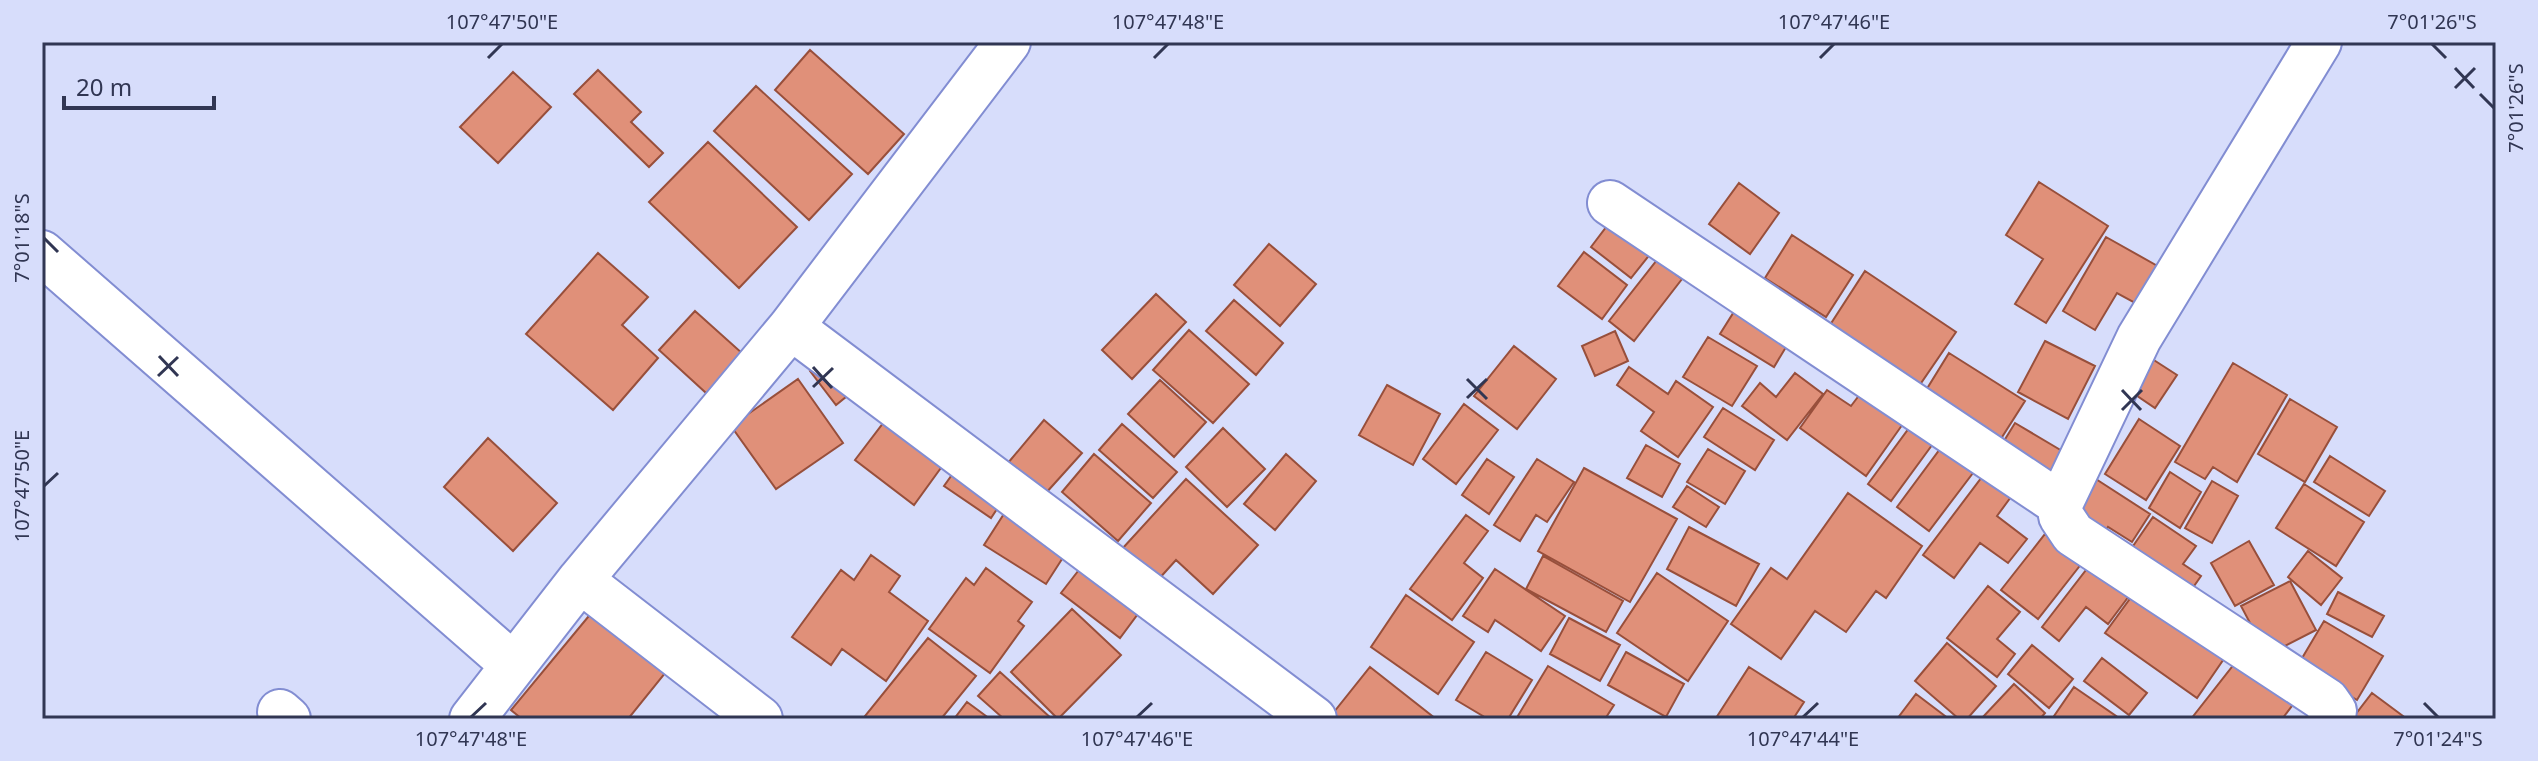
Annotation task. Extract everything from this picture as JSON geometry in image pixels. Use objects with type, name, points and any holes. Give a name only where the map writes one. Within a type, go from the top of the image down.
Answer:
[{"type":"street","points":[[472,719],[580,580],[791,327],[1008,42]]},
{"type":"street","points":[[2319,42],[2139,338],[2060,504],[2061,516],[2073,534],[2327,701],[2334,711],[2330,719]]},
{"type":"street","points":[[1610,203],[2060,504]]},
{"type":"street","points":[[42,253],[512,664]]},
{"type":"street","points":[[791,327],[1314,719]]},
{"type":"street","points":[[580,580],[760,719]]},
{"type":"building","points":[[810,50],[904,134],[868,174],[775,90]]},
{"type":"building","points":[[598,70],[641,112],[631,122],[663,153],[649,167],[574,94]]},
{"type":"building","points":[[513,72],[551,107],[498,163],[460,127]]},
{"type":"building","points":[[756,86],[852,174],[809,220],[714,131]]},
{"type":"building","points":[[708,142],[797,227],[739,288],[649,202]]},
{"type":"building","points":[[2039,182],[2108,226],[2046,323],[2015,304],[2043,259],[2006,235]]},
{"type":"building","points":[[1739,183],[1779,213],[1750,254],[1709,224]]},
{"type":"building","points":[[1610,222],[1651,253],[1631,278],[1591,247]]},
{"type":"building","points":[[1792,235],[1853,275],[1826,317],[1765,278]]},
{"type":"building","points":[[2106,237],[2170,273],[2148,310],[2117,293],[2095,330],[2063,311]]},
{"type":"building","points":[[1269,244],[1316,284],[1280,326],[1234,285]]},
{"type":"building","points":[[1584,252],[1627,285],[1602,319],[1558,286]]},
{"type":"building","points":[[598,253],[648,297],[622,325],[658,358],[613,410],[526,334]]},
{"type":"building","points":[[1657,260],[1682,279],[1634,341],[1609,321]]},
{"type":"building","points":[[1865,271],[1956,332],[1919,386],[1830,325]]},
{"type":"building","points":[[1156,294],[1186,322],[1132,379],[1102,350]]},
{"type":"building","points":[[1742,299],[1795,332],[1774,367],[1720,334]]},
{"type":"building","points":[[1234,300],[1283,343],[1256,375],[1206,331]]},
{"type":"building","points":[[695,311],[753,363],[717,403],[659,350]]},
{"type":"building","points":[[1189,330],[1249,384],[1213,423],[1153,370]]},
{"type":"building","points":[[1615,331],[1628,361],[1595,376],[1582,346]]},
{"type":"building","points":[[1708,337],[1757,366],[1732,406],[1683,377]]},
{"type":"building","points":[[2045,341],[2095,366],[2068,419],[2018,392]]},
{"type":"building","points":[[1514,346],[1556,379],[1517,429],[1474,396]]},
{"type":"building","points":[[1949,353],[2025,401],[1995,448],[1920,400]]},
{"type":"building","points":[[2146,355],[2177,375],[2155,408],[2124,387]]},
{"type":"building","points":[[826,359],[852,392],[836,405],[810,371]]},
{"type":"building","points":[[2233,363],[2287,395],[2237,482],[2213,467],[2205,479],[2175,462]]},
{"type":"building","points":[[1629,367],[1668,394],[1676,381],[1713,407],[1678,457],[1641,431],[1654,412],[1617,385]]},
{"type":"building","points":[[1795,373],[1823,394],[1787,440],[1742,406],[1760,383],[1776,397]]},
{"type":"building","points":[[798,379],[843,443],[776,489],[731,426]]},
{"type":"building","points":[[1160,380],[1206,422],[1174,457],[1128,414]]},
{"type":"building","points":[[1387,385],[1440,414],[1413,465],[1359,435]]},
{"type":"building","points":[[1867,385],[1905,421],[1866,476],[1800,428],[1827,390],[1851,406]]},
{"type":"building","points":[[2290,399],[2337,427],[2305,482],[2258,454]]},
{"type":"building","points":[[1464,404],[1498,430],[1456,484],[1423,459]]},
{"type":"building","points":[[1723,408],[1774,440],[1755,470],[1704,437]]},
{"type":"building","points":[[2139,419],[2180,446],[2146,500],[2105,474]]},
{"type":"building","points":[[1044,420],[1082,453],[1045,494],[1008,463]]},
{"type":"building","points":[[884,422],[943,465],[914,505],[855,460]]},
{"type":"building","points":[[2015,423],[2074,458],[2055,490],[1996,454]]},
{"type":"building","points":[[1122,424],[1177,472],[1153,498],[1099,450]]},
{"type":"building","points":[[1912,424],[1935,441],[1891,501],[1868,484]]},
{"type":"building","points":[[1223,428],[1265,469],[1227,507],[1186,467]]},
{"type":"building","points":[[488,438],[557,503],[513,551],[444,487]]},
{"type":"building","points":[[1646,445],[1680,464],[1662,497],[1627,478]]},
{"type":"building","points":[[1943,445],[1976,469],[1929,531],[1897,507]]},
{"type":"building","points":[[1708,449],[1745,471],[1725,504],[1687,482]]},
{"type":"building","points":[[1094,454],[1151,503],[1118,541],[1062,492]]},
{"type":"building","points":[[1286,454],[1316,481],[1275,530],[1244,504]]},
{"type":"building","points":[[2330,456],[2385,491],[2369,516],[2314,482]]},
{"type":"building","points":[[1487,459],[1514,477],[1489,514],[1462,495]]},
{"type":"building","points":[[1537,459],[1574,482],[1547,522],[1536,515],[1520,541],[1494,525]]},
{"type":"building","points":[[959,465],[1005,497],[991,518],[944,486]]},
{"type":"building","points":[[1584,468],[1677,519],[1630,602],[1538,551]]},
{"type":"building","points":[[1988,469],[2016,490],[1997,516],[2027,539],[2008,563],[1980,543],[1954,578],[1923,555]]},
{"type":"building","points":[[2085,472],[2150,514],[2132,542],[2108,527],[2100,540],[2065,503]]},
{"type":"building","points":[[2170,472],[2201,492],[2180,528],[2149,508]]},
{"type":"building","points":[[1186,479],[1258,545],[1213,594],[1176,560],[1157,581],[1122,549]]},
{"type":"building","points":[[2212,481],[2238,496],[2212,543],[2185,528]]},
{"type":"building","points":[[2304,484],[2364,522],[2336,566],[2276,528]]},
{"type":"building","points":[[1687,486],[1719,507],[1706,527],[1673,507]]},
{"type":"building","points":[[1848,493],[1922,546],[1886,598],[1876,591],[1846,632],[1815,611],[1781,659],[1731,624],[1771,568],[1787,579]]},
{"type":"building","points":[[1009,506],[1071,545],[1046,584],[984,545]]},
{"type":"building","points":[[1466,515],[1488,531],[1464,563],[1483,578],[1452,620],[1410,589]]},
{"type":"building","points":[[2153,517],[2196,546],[2183,564],[2201,576],[2185,599],[2131,549]]},
{"type":"building","points":[[1689,527],[1759,564],[1736,606],[1667,569]]},
{"type":"building","points":[[2045,534],[2082,563],[2038,619],[2001,590]]},
{"type":"building","points":[[2249,541],[2274,585],[2235,606],[2211,563]]},
{"type":"building","points":[[2308,551],[2342,578],[2321,605],[2288,577]]},
{"type":"building","points":[[871,555],[900,576],[889,592],[928,621],[886,681],[842,649],[831,665],[792,637],[841,570],[854,580]]},
{"type":"building","points":[[1543,556],[1623,601],[1606,632],[1526,589]]},
{"type":"building","points":[[2093,561],[2132,592],[2108,624],[2086,607],[2059,641],[2042,627]]},
{"type":"building","points":[[1082,566],[1146,603],[1120,638],[1061,593]]},
{"type":"building","points":[[986,568],[1032,602],[1018,621],[1024,626],[990,673],[929,629],[966,578],[974,585]]},
{"type":"building","points":[[1495,569],[1565,616],[1541,651],[1495,620],[1488,632],[1463,616]]},
{"type":"building","points":[[1657,573],[1728,621],[1688,681],[1617,633]]},
{"type":"building","points":[[2290,581],[2316,630],[2267,655],[2241,606]]},
{"type":"building","points":[[2140,585],[2230,650],[2197,698],[2105,633]]},
{"type":"building","points":[[1988,586],[2020,612],[1997,639],[2015,654],[1997,677],[1947,638]]},
{"type":"building","points":[[2338,592],[2384,616],[2372,637],[2327,614]]},
{"type":"building","points":[[1406,595],[1474,642],[1438,694],[1371,647]]},
{"type":"building","points":[[1072,609],[1121,655],[1058,719],[1011,672]]},
{"type":"building","points":[[593,611],[666,672],[628,719],[522,719],[511,710]]},
{"type":"building","points":[[1569,618],[1620,645],[1600,681],[1550,654]]},
{"type":"building","points":[[2324,621],[2383,656],[2357,700],[2298,665]]},
{"type":"building","points":[[928,638],[976,676],[941,719],[869,719],[865,716]]},
{"type":"building","points":[[1947,643],[1996,686],[1967,719],[1959,719],[1915,681]]},
{"type":"building","points":[[2032,645],[2073,679],[2049,708],[2008,674]]},
{"type":"building","points":[[1486,652],[1532,680],[1508,719],[1488,719],[1456,700]]},
{"type":"building","points":[[1626,652],[1684,684],[1666,717],[1608,685]]},
{"type":"building","points":[[2102,658],[2147,693],[2129,715],[2084,681]]},
{"type":"building","points":[[2239,658],[2295,702],[2282,719],[2191,719]]},
{"type":"building","points":[[1548,666],[1614,705],[1605,719],[1516,719]]},
{"type":"building","points":[[1370,667],[1436,719],[1330,717]]},
{"type":"building","points":[[1749,667],[1804,702],[1793,719],[1716,718]]},
{"type":"building","points":[[1000,672],[1052,719],[1004,719],[978,696]]},
{"type":"building","points":[[2014,684],[2045,713],[2040,719],[1981,719]]},
{"type":"building","points":[[2074,687],[2116,716],[2113,719],[2052,719]]},
{"type":"building","points":[[2372,693],[2407,719],[2352,719]]},
{"type":"building","points":[[1916,694],[1949,719],[1897,719]]},
{"type":"building","points":[[967,702],[990,719],[954,719]]}]
